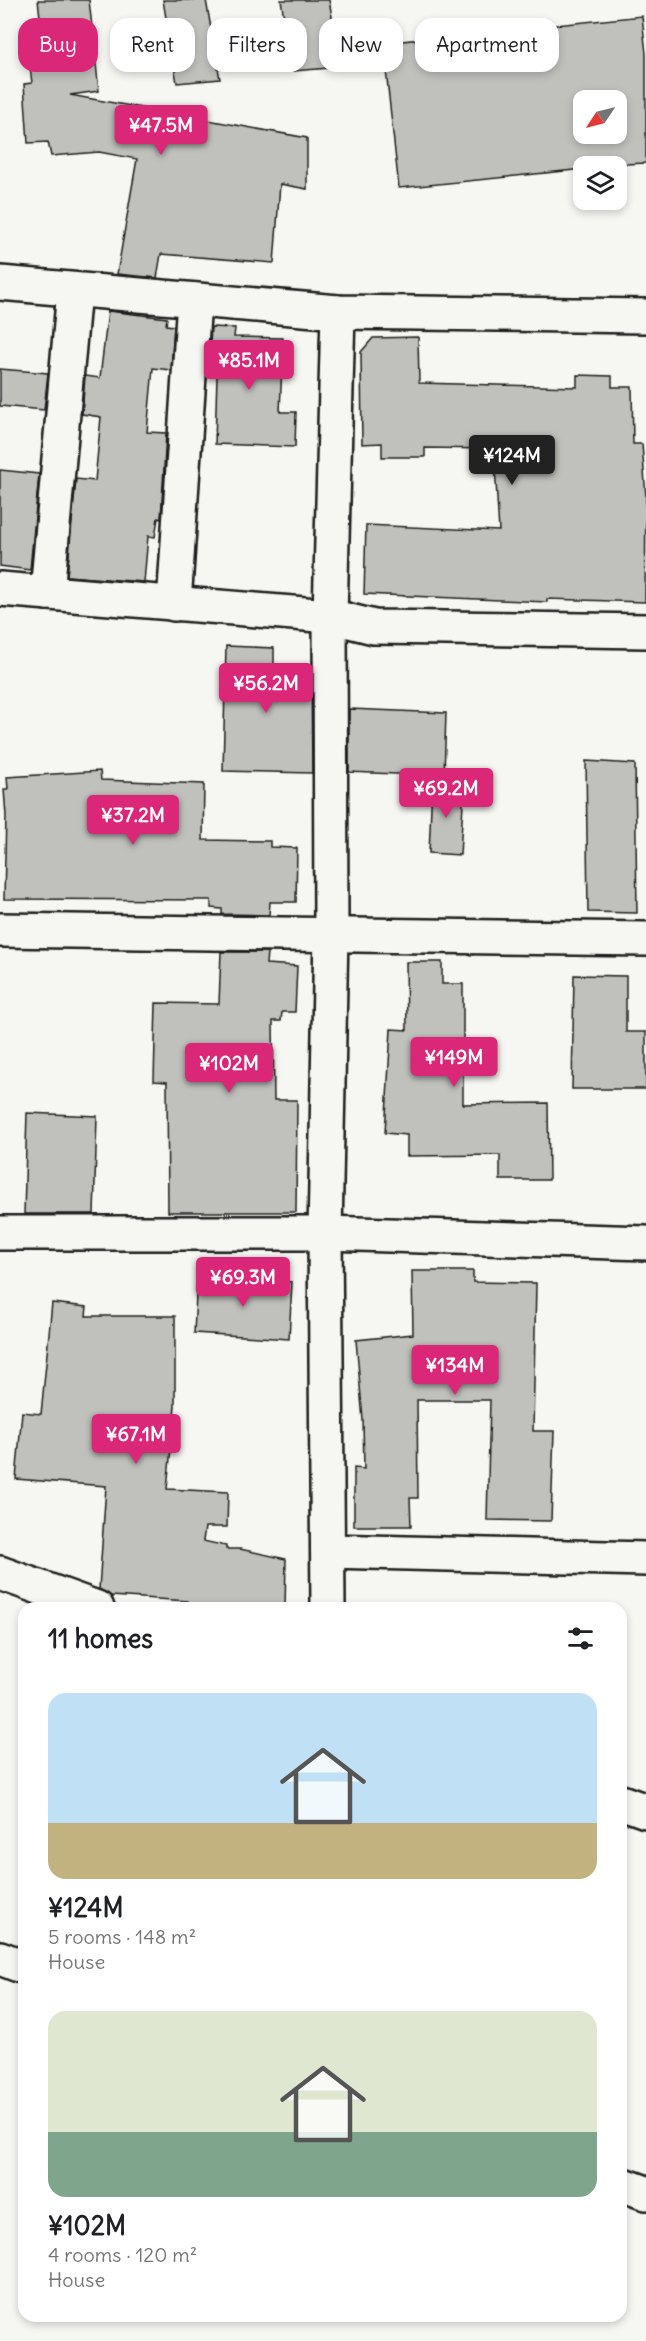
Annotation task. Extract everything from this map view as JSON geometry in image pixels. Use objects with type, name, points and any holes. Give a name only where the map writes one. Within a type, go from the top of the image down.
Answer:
[{"type":"street","points":[[0,283],[338,312],[646,316]]},
{"type":"street","points":[[47,593],[74,290]]},
{"type":"street","points":[[174,604],[194,300]]},
{"type":"street","points":[[328,1602],[325,1233],[331,934],[330,616],[338,312]]},
{"type":"street","points":[[0,589],[330,616],[375,627],[646,631]]},
{"type":"street","points":[[0,930],[646,939]]},
{"type":"street","points":[[0,1233],[325,1233],[646,1243]]},
{"type":"street","points":[[328,1551],[646,1559]]},
{"type":"street","points":[[0,1573],[80,1602]]},
{"type":"street","points":[[627,1804],[646,1811]]},
{"type":"street","points":[[0,1959],[18,1965]]},
{"type":"street","points":[[627,2186],[646,2193]]},
{"type":"building","points":[[38,0],[89,0],[91,18],[40,18]]},
{"type":"building","points":[[163,0],[206,0],[209,18],[207,18],[207,72],[219,72],[220,79],[177,83],[175,72],[195,72],[195,18],[166,18]]},
{"type":"building","points":[[281,0],[329,0],[332,18],[319,18],[319,69],[307,70],[307,18],[284,18]]},
{"type":"building","points":[[642,16],[646,54],[646,163],[627,164],[627,156],[573,156],[573,170],[399,188],[386,72],[403,72],[403,41],[415,40],[415,72],[559,72],[559,25]]},
{"type":"building","points":[[31,72],[97,72],[99,91],[70,95],[307,138],[307,189],[280,184],[274,263],[161,254],[157,278],[117,274],[137,159],[99,152],[51,156],[48,142],[28,143],[24,84],[32,83]]},
{"type":"building","points":[[108,311],[167,318],[166,325],[174,326],[171,370],[153,368],[147,432],[166,433],[161,519],[158,518],[155,537],[148,536],[144,582],[67,576],[76,479],[95,481],[101,417],[82,414],[85,376],[100,378]]},
{"type":"building","points":[[211,327],[235,328],[234,337],[283,338],[280,412],[296,412],[295,447],[215,444],[217,375],[208,374]]},
{"type":"building","points":[[418,337],[419,383],[577,387],[577,375],[612,376],[612,387],[632,387],[633,444],[642,444],[646,497],[645,602],[547,599],[547,602],[364,594],[366,525],[499,531],[494,449],[425,448],[425,457],[382,457],[382,443],[362,444],[361,352],[373,338]]},
{"type":"building","points":[[0,369],[48,373],[44,410],[0,406]]},
{"type":"building","points":[[0,470],[39,474],[30,570],[0,566]]},
{"type":"building","points":[[226,646],[274,648],[274,669],[311,670],[312,773],[223,771]]},
{"type":"building","points":[[349,709],[446,713],[444,776],[349,772]]},
{"type":"building","points":[[586,761],[635,764],[637,913],[588,912]]},
{"type":"building","points":[[100,771],[101,780],[204,784],[203,840],[270,841],[270,847],[297,848],[296,902],[270,902],[269,915],[222,914],[222,909],[211,908],[211,900],[4,899],[6,816],[4,789],[8,789],[7,777]]},
{"type":"building","points":[[432,784],[464,786],[460,855],[429,853]]},
{"type":"building","points":[[221,952],[267,952],[266,964],[297,966],[295,1012],[282,1012],[281,1021],[273,1021],[274,1100],[297,1100],[296,1212],[168,1212],[167,1082],[154,1081],[156,1003],[219,1004]]},
{"type":"building","points":[[406,962],[442,962],[442,984],[463,984],[463,1104],[548,1103],[549,1180],[500,1180],[500,1155],[407,1156],[407,1135],[385,1133],[391,1029],[407,1030]]},
{"type":"building","points":[[574,975],[626,976],[626,1032],[646,1032],[646,1089],[572,1089]]},
{"type":"building","points":[[27,1113],[97,1116],[94,1214],[24,1214]]},
{"type":"building","points":[[412,1271],[473,1271],[473,1282],[536,1283],[533,1431],[554,1431],[551,1521],[487,1520],[490,1400],[417,1400],[418,1498],[410,1498],[411,1526],[354,1526],[354,1468],[364,1469],[363,1420],[356,1340],[413,1334]]},
{"type":"building","points":[[197,1276],[292,1282],[289,1339],[194,1333]]},
{"type":"building","points":[[52,1303],[87,1307],[86,1316],[175,1316],[175,1406],[167,1489],[228,1492],[227,1527],[205,1527],[203,1541],[226,1546],[226,1549],[240,1549],[286,1559],[285,1602],[188,1602],[111,1596],[99,1589],[106,1486],[16,1479],[22,1412],[41,1414]]}]
